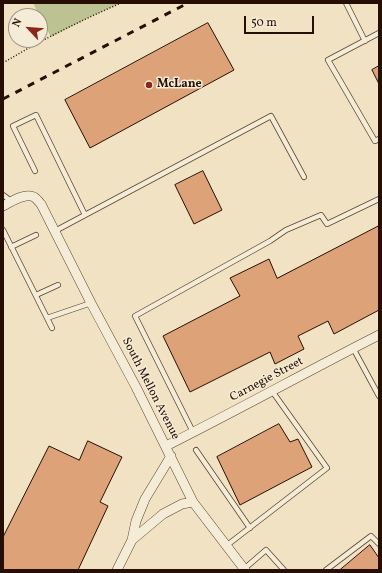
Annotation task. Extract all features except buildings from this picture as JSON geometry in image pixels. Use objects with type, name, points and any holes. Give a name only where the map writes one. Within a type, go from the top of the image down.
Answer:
[{"type":"street","name":"South Mellon Avenue","points":[[12,201],[27,195],[36,198],[41,204],[91,303],[136,387],[193,502],[244,570]]},
{"type":"street","points":[[3,206],[12,201]]},
{"type":"street","name":"Carnegie Street","points":[[166,446],[379,335]]},
{"type":"street","points":[[117,570],[132,540],[136,521],[145,499],[171,456]]},
{"type":"street","points":[[132,540],[163,514],[182,504],[193,502]]},
{"type":"lane","points":[[346,3],[365,41]]},
{"type":"lane","points":[[379,33],[328,60],[375,141],[379,139]]},
{"type":"lane","points":[[35,171],[13,126],[36,115],[84,215]]},
{"type":"lane","points":[[55,231],[271,116],[304,177]]},
{"type":"lane","points":[[3,195],[12,201]]},
{"type":"lane","points":[[193,432],[135,316],[270,241],[286,230],[320,215],[327,224],[379,199]]},
{"type":"lane","points":[[3,230],[52,328]]},
{"type":"lane","points":[[12,247],[36,235]]},
{"type":"lane","points":[[36,295],[58,285]]},
{"type":"lane","points":[[47,318],[91,303]]},
{"type":"lane","points":[[353,348],[379,396]]},
{"type":"lane","points":[[226,546],[327,468],[272,391]]},
{"type":"lane","points":[[196,450],[250,528]]},
{"type":"lane","points":[[326,570],[370,536],[379,544]]},
{"type":"lane","points":[[244,570],[266,550],[284,570]]},
{"type":"path","points":[[3,63],[29,48],[120,3]]},
{"type":"green space","points":[[33,3],[121,3],[51,37],[48,31],[48,8],[36,8]]},
{"type":"railway","points":[[3,99],[188,3]]},
{"type":"place","name":"McLane","points":[[149,85]]}]
